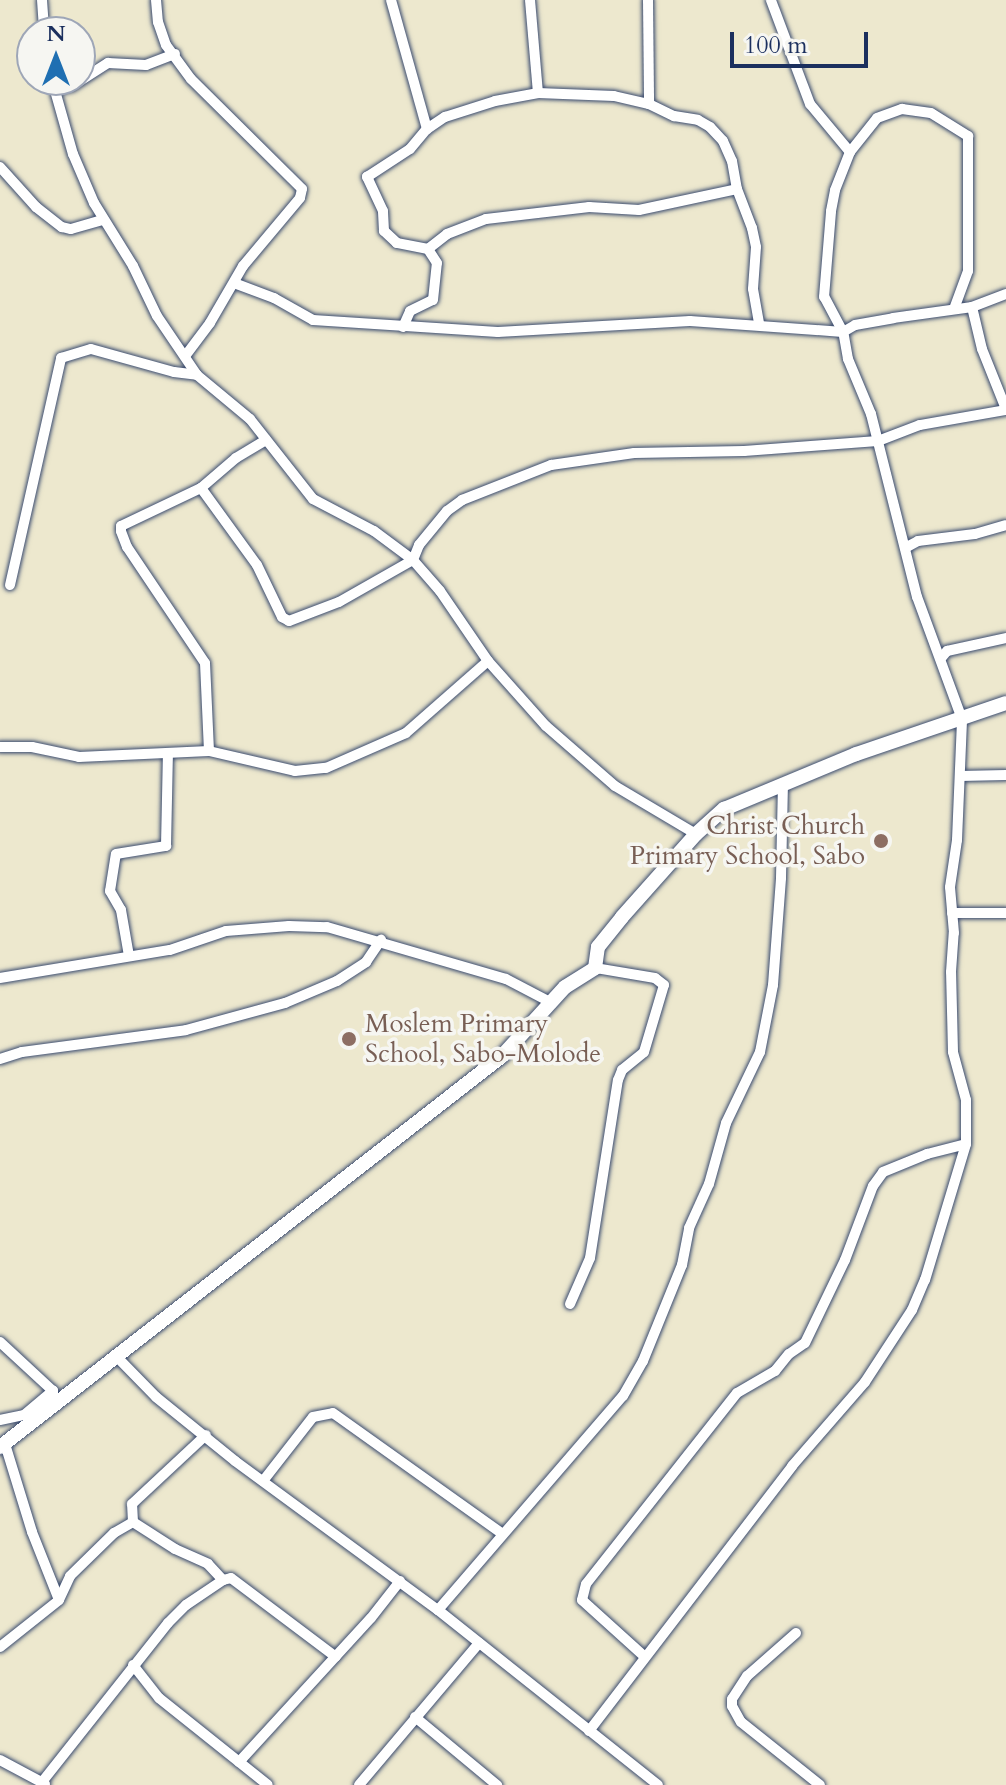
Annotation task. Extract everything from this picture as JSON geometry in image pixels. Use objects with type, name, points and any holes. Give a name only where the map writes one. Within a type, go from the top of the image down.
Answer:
[{"type":"street","points":[[156,0],[166,45],[191,79],[302,189],[300,198],[234,283],[186,355]]},
{"type":"street","points":[[391,0],[427,129]]},
{"type":"street","points":[[530,0],[538,93]]},
{"type":"street","points":[[648,0],[649,104]]},
{"type":"street","points":[[771,0],[810,104],[850,152]]},
{"type":"street","points":[[96,71],[108,63],[146,65],[175,54]]},
{"type":"street","points":[[403,327],[410,311],[433,300],[437,263],[435,255],[428,249],[397,243],[387,234],[381,224],[383,211],[367,177],[410,149],[427,129],[465,111],[538,93],[614,96],[649,104],[674,116],[710,127],[723,141],[732,161],[737,189],[756,247],[753,289],[759,324]]},
{"type":"street","points":[[57,96],[77,164],[103,220],[133,266],[157,316],[197,375],[232,401],[313,499],[374,531],[413,560],[440,591],[488,661],[546,726],[615,786],[696,834]]},
{"type":"street","points":[[589,1731],[792,1466],[865,1382],[912,1310],[925,1280],[966,1144],[966,1100],[953,1052],[950,887],[962,719],[942,657],[925,620],[878,441],[848,359],[843,332],[824,297],[835,190],[850,152],[877,118],[902,109],[931,113],[968,136],[968,271],[954,309]]},
{"type":"street","points":[[0,167],[36,207],[62,227],[71,229],[103,220]]},
{"type":"street","points":[[428,249],[447,234],[486,219],[589,207],[639,210],[737,189]]},
{"type":"street","points":[[234,283],[274,298],[313,320],[498,332],[552,332],[656,321],[759,324],[843,332],[855,325],[972,307],[1006,294]]},
{"type":"street","points":[[201,488],[257,565],[286,620],[339,602],[413,560],[419,545],[447,511],[462,500],[551,465],[634,453],[709,453],[878,441],[920,425],[1006,410],[982,349],[972,307]]},
{"type":"street","points":[[10,585],[61,358],[81,350],[101,350],[174,372],[197,375]]},
{"type":"street","points":[[209,751],[205,663],[127,547],[121,531],[130,522],[201,488],[236,458],[266,440]]},
{"type":"street","points":[[905,548],[918,541],[975,534],[1006,525]]},
{"type":"street","points":[[942,657],[947,651],[1006,638]]},
{"type":"street","points":[[0,747],[32,747],[79,757],[209,751],[295,771],[326,768],[406,733],[488,661]]},
{"type":"street","points":[[595,968],[598,947],[696,834],[724,809],[856,754],[1006,703]]},
{"type":"street","points":[[129,956],[121,910],[110,891],[116,854],[166,846],[168,753]]},
{"type":"street","points":[[960,776],[1006,775]]},
{"type":"street","points":[[438,1610],[632,1383],[682,1265],[689,1228],[709,1184],[726,1123],[760,1052],[766,1025],[773,985],[781,878],[783,786]]},
{"type":"street","points":[[952,913],[1006,913]]},
{"type":"street","points":[[0,978],[170,950],[226,931],[289,926],[327,927],[381,940],[506,979],[552,1003]]},
{"type":"street","points":[[0,1059],[22,1052],[194,1028],[285,1003],[337,981],[366,962],[381,940]]},
{"type":"street","points":[[0,1420],[24,1415],[116,1356],[472,1082],[502,1056],[565,987],[595,968],[655,978],[664,985],[644,1052],[622,1070],[618,1080],[590,1258],[570,1304]]},
{"type":"street","points":[[645,1657],[582,1600],[586,1584],[737,1393],[775,1371],[789,1354],[805,1343],[845,1260],[873,1186],[883,1172],[927,1154],[966,1144]]},
{"type":"street","points":[[0,1342],[53,1398]]},
{"type":"street","points":[[116,1356],[156,1397],[263,1481],[438,1610],[658,1785]]},
{"type":"street","points":[[53,1398],[3,1446],[59,1600]]},
{"type":"street","points":[[263,1481],[313,1417],[333,1413],[501,1533]]},
{"type":"street","points":[[133,1522],[132,1504],[206,1435]]},
{"type":"street","points":[[133,1522],[175,1549],[208,1564],[223,1580]]},
{"type":"street","points":[[0,1647],[59,1600],[70,1576],[114,1533],[133,1522]]},
{"type":"street","points":[[0,1760],[44,1784],[133,1665],[186,1605],[223,1580],[231,1578],[336,1657]]},
{"type":"street","points":[[239,1762],[276,1717],[336,1657],[400,1581]]},
{"type":"street","points":[[796,1633],[747,1676],[732,1699],[732,1706],[741,1722],[820,1785]]},
{"type":"street","points":[[359,1785],[479,1643]]},
{"type":"street","points":[[133,1665],[159,1698],[268,1785]]},
{"type":"street","points":[[415,1717],[497,1785]]},
{"type":"place","name":"Christ Church Primary School, Sabo","points":[[881,841]]},
{"type":"place","name":"Moslem Primary School, Sabo-Molode","points":[[349,1039]]}]
